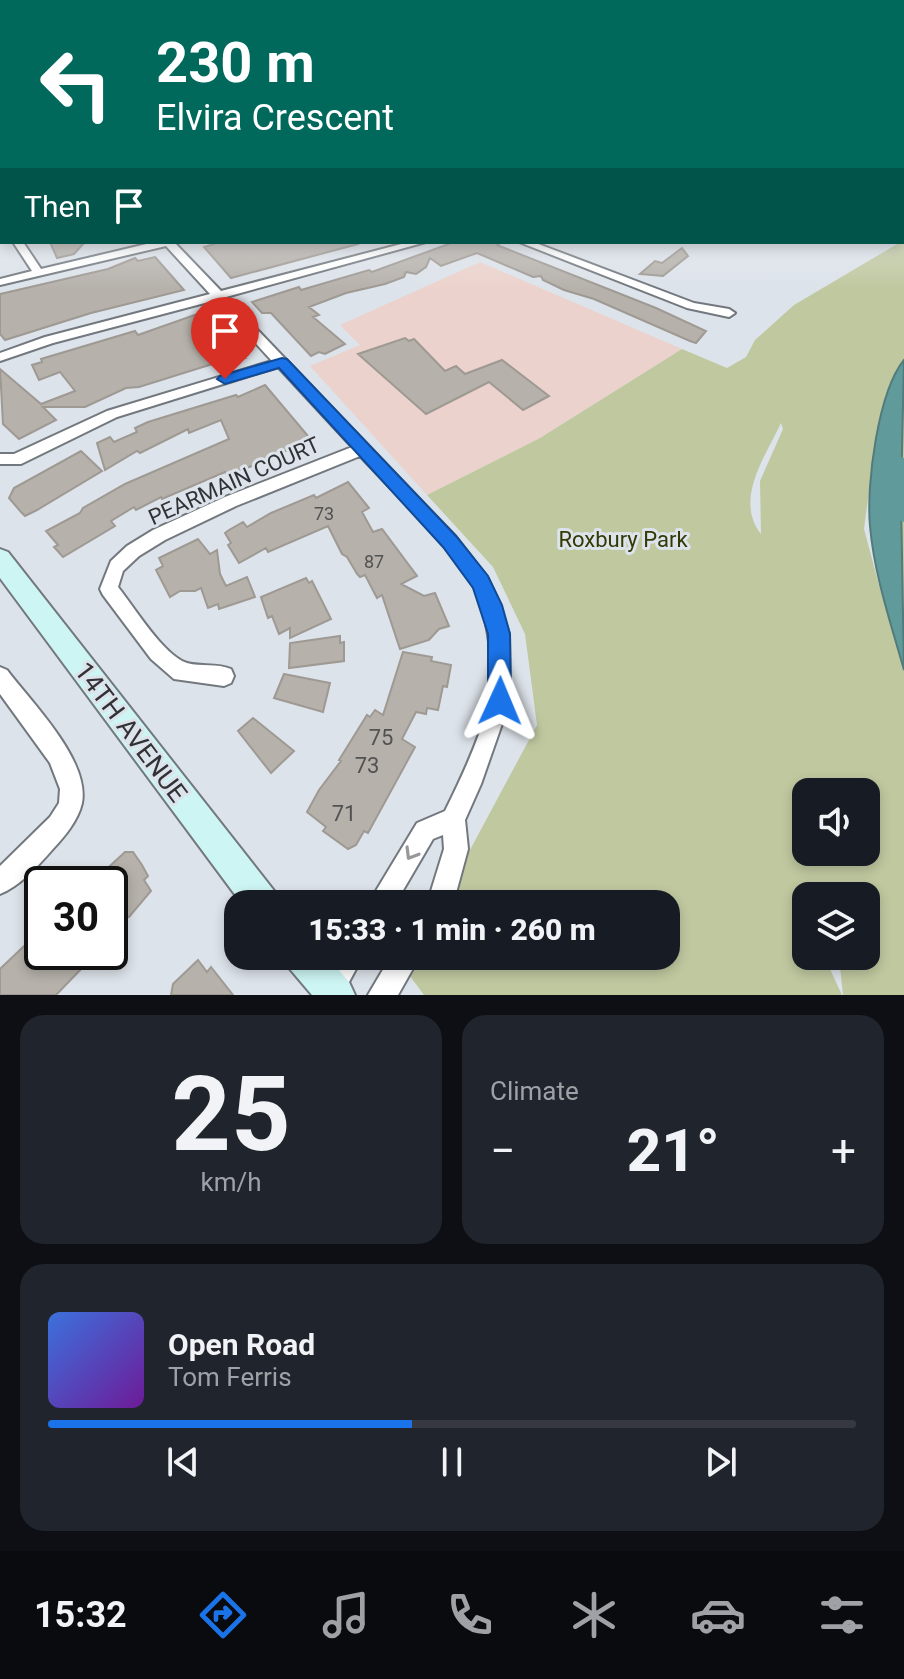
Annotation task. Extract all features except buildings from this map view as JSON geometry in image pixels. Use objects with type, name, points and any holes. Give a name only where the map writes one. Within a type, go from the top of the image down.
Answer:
[{"type":"main road","name":"14TH AVENUE","points":[[0,559],[252,890]]},
{"type":"main road","points":[[314,970],[331,993]]},
{"type":"street","points":[[19,244],[38,272]]},
{"type":"street","points":[[0,282],[159,244]]},
{"type":"street","points":[[170,244],[450,542],[481,582],[499,634],[500,701],[470,784],[453,819],[456,849],[444,890]]},
{"type":"street","points":[[0,357],[49,340],[413,244]]},
{"type":"street","points":[[529,244],[691,306],[729,313]]},
{"type":"street","points":[[0,459],[16,460],[112,414],[282,362]]},
{"type":"street","name":"PEARMAIN COURT","points":[[224,676],[181,672],[158,653],[109,589],[117,564],[156,538],[201,515],[362,449]]},
{"type":"street","points":[[0,677],[52,746],[70,782],[70,804],[55,828],[0,882]]},
{"type":"street","points":[[389,890],[425,831],[453,819]]},
{"type":"street","points":[[331,993],[343,970]]},
{"type":"street","points":[[382,995],[398,970]]},
{"type":"shaded area","points":[[480,262],[682,349],[540,438],[427,495],[310,366],[360,345],[340,325]]},
{"type":"green space","name":"Roxbury Park","points":[[897,244],[904,244],[904,995],[843,995],[840,970],[880,970],[880,882],[792,882],[792,970],[830,970],[842,995],[424,995],[408,970],[680,970],[680,890],[449,890],[537,725],[525,634],[493,567],[427,495],[540,438],[682,349],[727,368],[746,357],[755,340],[794,305]],"holes":[[[781,423],[783,429],[760,481],[761,534],[753,521],[751,493]],[[869,491],[884,599],[864,529]]]},
{"type":"water","points":[[904,360],[901,498],[904,670],[879,581],[869,508],[872,464],[881,416],[887,394]]},
{"type":"waterway","points":[[895,464],[904,512]]},
{"type":"route","points":[[225,379],[282,362],[450,542],[481,582],[491,605],[499,634],[500,701]]}]
